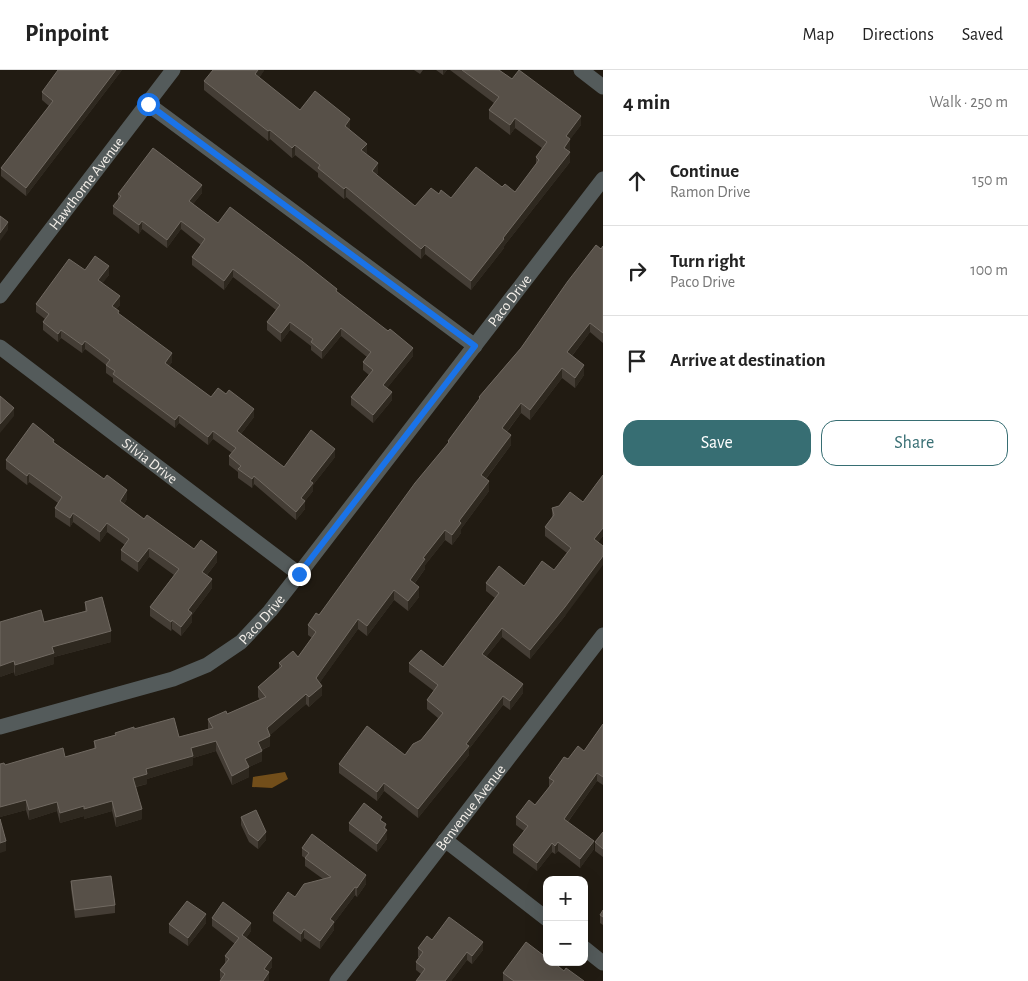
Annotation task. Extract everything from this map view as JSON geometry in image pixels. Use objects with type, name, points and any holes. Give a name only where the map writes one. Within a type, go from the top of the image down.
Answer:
[{"type":"street","name":"Hawthorne Avenue","points":[[0,296],[173,70]]},
{"type":"street","points":[[581,70],[603,87]]},
{"type":"street","points":[[148,104],[475,346]]},
{"type":"street","name":"Paco Drive","points":[[0,727],[173,679],[207,666],[241,642],[270,611],[299,574],[603,179]]},
{"type":"street","name":"Silvia Drive","points":[[0,347],[299,574]]},
{"type":"street","name":"Benvenue Avenue","points":[[337,981],[603,635]]},
{"type":"street","points":[[445,840],[543,916]]},
{"type":"street","points":[[588,951],[603,963]]},
{"type":"shaded area","points":[[285,772],[288,779],[272,788],[252,787],[253,777]]},
{"type":"building","points":[[58,70],[116,70],[26,188],[1,168],[53,101],[42,92]]},
{"type":"building","points":[[213,70],[258,70],[255,74],[300,110],[315,91],[350,119],[345,126],[367,144],[361,150],[378,163],[372,171],[415,206],[431,188],[439,194],[441,190],[451,198],[476,167],[502,187],[505,184],[515,192],[539,160],[536,157],[547,142],[515,118],[510,125],[489,110],[499,97],[462,70],[499,70],[512,79],[519,70],[581,116],[566,136],[570,139],[564,148],[570,152],[471,281],[425,245],[421,249],[346,187],[344,189],[318,168],[320,165],[295,145],[292,148],[204,81]]},
{"type":"building","points":[[153,148],[202,185],[189,201],[218,223],[230,207],[303,262],[337,289],[336,291],[388,331],[390,329],[413,348],[383,385],[392,392],[373,415],[351,397],[373,370],[363,362],[371,352],[341,328],[322,351],[311,342],[313,339],[290,322],[281,333],[267,322],[280,305],[233,269],[224,281],[192,257],[205,239],[181,221],[167,240],[142,221],[139,225],[113,206],[121,196],[118,194]]},
{"type":"building","points":[[0,216],[8,222],[0,233]]},
{"type":"building","points":[[596,245],[601,249],[603,246],[603,333],[590,323],[567,352],[584,365],[575,378],[562,368],[530,410],[521,403],[502,428],[511,435],[481,475],[489,481],[459,521],[461,523],[452,535],[445,530],[423,558],[425,559],[410,580],[419,587],[408,601],[394,590],[367,626],[358,619],[316,678],[322,686],[309,697],[306,694],[267,728],[270,736],[258,742],[262,751],[245,759],[249,767],[232,776],[216,741],[191,748],[193,756],[146,769],[147,774],[133,778],[142,809],[116,817],[112,801],[60,813],[57,802],[29,810],[26,800],[0,807],[0,764],[4,763],[5,765],[63,748],[65,757],[96,748],[94,741],[116,735],[115,733],[174,718],[179,737],[213,728],[208,719],[226,711],[227,714],[266,697],[258,687],[282,666],[279,663],[293,651],[298,657],[316,632],[308,625],[316,613],[319,615],[415,483],[449,442],[479,397],[521,348]]},
{"type":"building","points":[[95,256],[109,266],[98,280],[120,296],[112,306],[119,311],[118,313],[172,353],[165,363],[211,397],[218,388],[226,394],[229,390],[254,409],[237,431],[284,467],[311,430],[335,449],[310,481],[313,483],[301,498],[305,501],[296,512],[254,476],[252,479],[238,469],[241,466],[229,456],[236,448],[213,431],[208,437],[179,415],[175,420],[113,374],[115,371],[106,365],[110,360],[85,341],[82,345],[61,330],[58,334],[43,322],[49,314],[36,304],[69,259],[85,270]]},
{"type":"building","points":[[0,396],[14,408],[0,424]]},
{"type":"building","points":[[33,423],[54,440],[53,442],[104,479],[107,475],[127,490],[120,501],[144,519],[147,515],[194,549],[201,540],[217,552],[202,572],[212,579],[188,610],[192,613],[181,627],[150,607],[179,569],[149,548],[138,562],[121,550],[129,539],[107,523],[100,532],[73,513],[70,518],[55,508],[62,497],[29,473],[27,476],[6,460]]},
{"type":"building","points":[[603,475],[603,528],[594,539],[603,546],[603,556],[530,650],[502,628],[482,654],[523,684],[510,701],[503,696],[466,744],[469,746],[418,809],[384,783],[377,792],[339,764],[367,726],[405,755],[413,744],[421,740],[443,713],[427,700],[438,685],[409,663],[421,650],[443,667],[499,593],[486,583],[499,566],[524,586],[542,561],[554,570],[571,548],[545,527],[554,515],[552,508],[559,506],[570,492],[583,502]]},
{"type":"building","points":[[102,597],[111,631],[52,647],[54,653],[15,665],[14,661],[0,666],[0,622],[41,610],[44,622],[87,611],[85,602]]},
{"type":"building","points":[[603,724],[603,777],[597,773],[564,819],[594,841],[580,859],[558,842],[555,846],[552,843],[537,863],[513,845],[528,826],[516,817],[529,800],[535,805],[554,781],[549,778],[564,757],[568,759],[578,746],[584,751]]},
{"type":"building","points":[[364,803],[382,817],[380,820],[386,824],[384,828],[387,830],[377,844],[349,823]]},
{"type":"building","points":[[256,810],[266,832],[258,841],[249,834],[241,817]]},
{"type":"building","points":[[0,819],[6,841],[0,843]]},
{"type":"building","points":[[603,832],[603,849],[595,842]]},
{"type":"building","points":[[312,834],[366,875],[330,919],[334,922],[320,941],[304,929],[301,934],[273,913],[288,892],[295,897],[304,884],[331,877],[305,858],[309,853],[302,848]]},
{"type":"building","points":[[111,876],[115,905],[75,910],[71,881]]},
{"type":"building","points":[[187,901],[206,914],[188,938],[169,924]]},
{"type":"building","points":[[223,902],[251,923],[242,935],[272,958],[264,969],[269,972],[263,981],[220,981],[225,974],[220,970],[229,959],[225,956],[239,938],[212,918]]},
{"type":"building","points":[[449,917],[483,942],[472,956],[467,952],[445,981],[416,981],[425,969],[416,962],[423,952],[418,948],[427,936],[432,940]]},
{"type":"building","points":[[526,942],[543,955],[543,966],[558,966],[564,971],[566,968],[584,981],[514,981],[503,973]]},
{"type":"route","points":[[148,104],[475,346],[299,574]]}]
